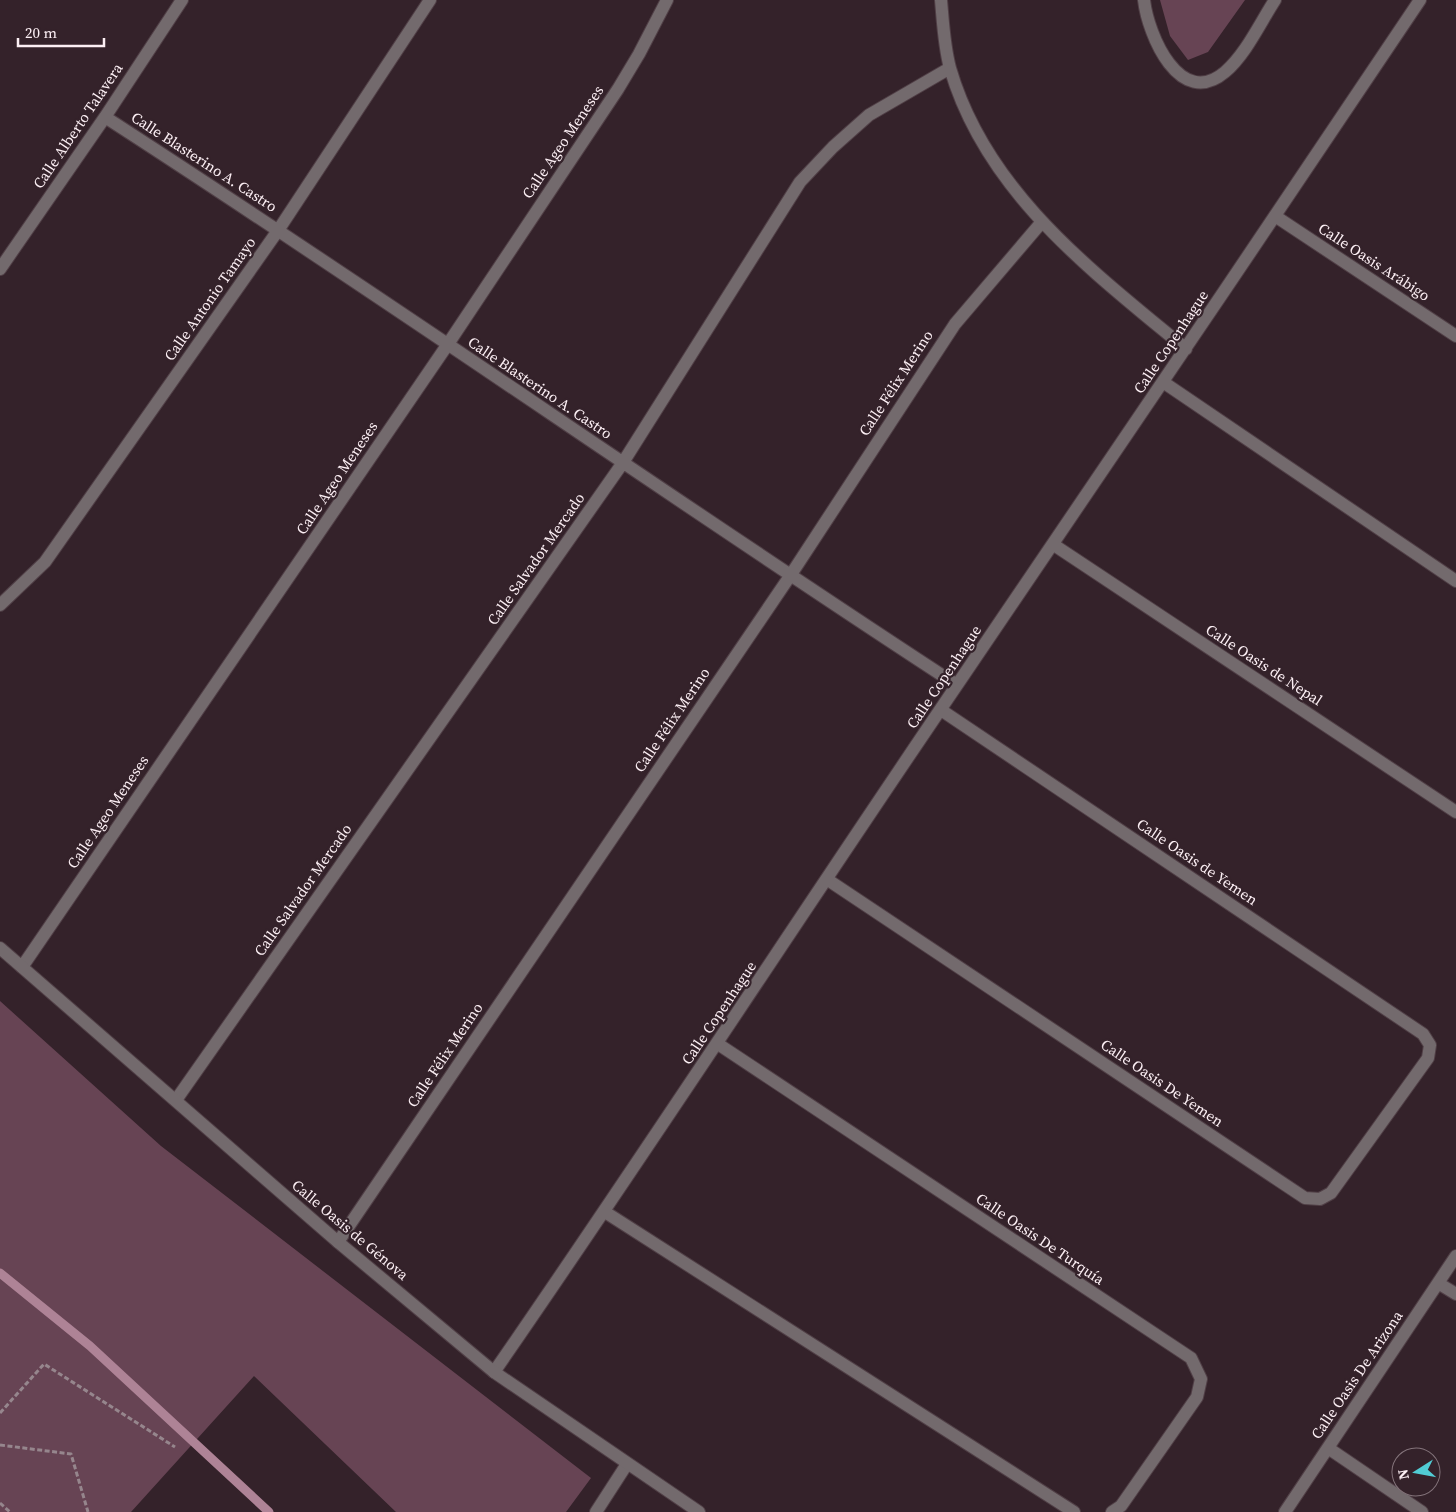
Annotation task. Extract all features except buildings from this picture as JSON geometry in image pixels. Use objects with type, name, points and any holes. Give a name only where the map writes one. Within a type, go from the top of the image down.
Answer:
[{"type":"street","name":"Calle Alberto Talavera","points":[[0,269],[105,118],[182,0]]},
{"type":"street","name":"Calle Antonio Tamayo","points":[[0,605],[45,562],[279,229],[430,0]]},
{"type":"street","name":"Calle Ageo Meneses","points":[[22,967],[448,344],[618,88],[639,54],[667,0]]},
{"type":"street","points":[[941,0],[950,68],[970,117],[991,158],[1042,223],[1079,259],[1186,350]]},
{"type":"street","points":[[1144,0],[1146,12],[1160,51],[1176,73],[1188,80],[1199,81],[1211,80],[1223,73],[1235,62],[1274,0]]},
{"type":"street","name":"Calle Copenhague","points":[[494,1372],[605,1212],[957,685],[1186,350],[1420,0]]},
{"type":"street","name":"Calle Salvador Mercado","points":[[176,1100],[622,464],[800,182],[833,147],[869,115],[950,68]]},
{"type":"street","name":"Calle Blasterino A. Castro","points":[[105,118],[279,229],[622,464],[957,685]]},
{"type":"street","name":"Calle Oasis Arábigo","points":[[1275,216],[1456,336]]},
{"type":"street","name":"Calle Félix Merino","points":[[338,1242],[790,576],[955,324],[1042,223]]},
{"type":"street","points":[[1164,382],[1456,581]]},
{"type":"street","name":"Calle Oasis de Nepal","points":[[1054,545],[1456,812]]},
{"type":"street","name":"Calle Oasis de Yemen","points":[[941,710],[1423,1034],[1430,1045]]},
{"type":"street","name":"Calle Oasis De Yemen","points":[[828,880],[1305,1198],[1320,1199],[1331,1193],[1428,1058],[1430,1045]]},
{"type":"street","name":"Calle Oasis de Génova","points":[[0,948],[338,1242],[494,1372],[699,1512]]},
{"type":"street","name":"Calle Oasis De Turquía","points":[[718,1044],[1190,1358],[1201,1379],[1197,1397],[1121,1506],[1112,1512]]},
{"type":"street","points":[[605,1212],[1074,1512]]},
{"type":"street","name":"Calle Oasis De Arizona","points":[[1285,1512],[1456,1256]]},
{"type":"street","points":[[1438,1283],[1456,1294]]},
{"type":"street","points":[[1328,1448],[1422,1512]]},
{"type":"street","points":[[596,1512],[627,1464]]},
{"type":"path","points":[[0,1413],[44,1364],[175,1447]]},
{"type":"path","points":[[0,1446],[71,1454],[88,1512]]},
{"type":"path","points":[[0,1503],[10,1512]]},
{"type":"shaded area","points":[[1160,0],[1245,0],[1208,52],[1188,60],[1170,36]]},
{"type":"shaded area","points":[[0,1001],[161,1146],[591,1478],[566,1512],[396,1512],[254,1376],[131,1512],[0,1512]]},
{"type":"waterway","points":[[0,1273],[90,1346],[269,1512]]}]
